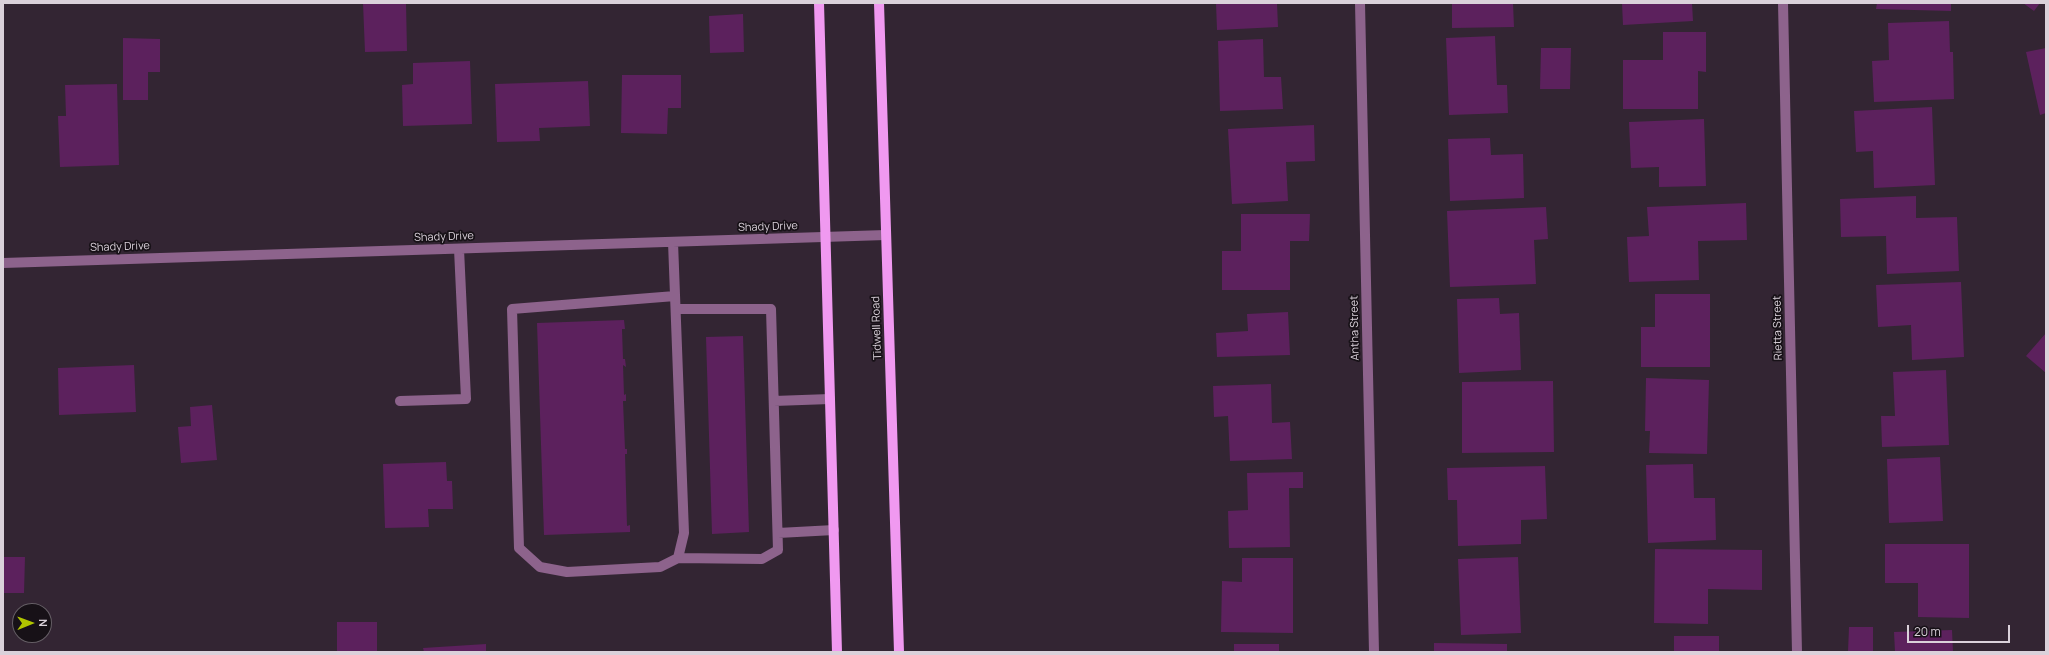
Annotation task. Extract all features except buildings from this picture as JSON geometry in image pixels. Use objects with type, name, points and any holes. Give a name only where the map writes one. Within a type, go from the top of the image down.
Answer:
[{"type":"main road","points":[[819,3],[837,652]]},
{"type":"main road","name":"Tidwell Road","points":[[879,3],[899,652]]},
{"type":"street","name":"Antha Street","points":[[1360,3],[1374,652]]},
{"type":"street","name":"Rietta Street","points":[[1783,3],[1797,652]]},
{"type":"street","name":"Shady Drive","points":[[3,263],[886,235]]},
{"type":"street","points":[[673,242],[684,532],[678,558]]},
{"type":"street","points":[[400,401],[466,399],[459,249]]},
{"type":"street","points":[[675,296],[512,310],[519,548],[540,567],[567,572],[660,567],[678,558],[762,558],[778,550],[771,309],[676,309]]},
{"type":"street","points":[[774,401],[830,398]]},
{"type":"street","points":[[778,533],[834,530]]}]
